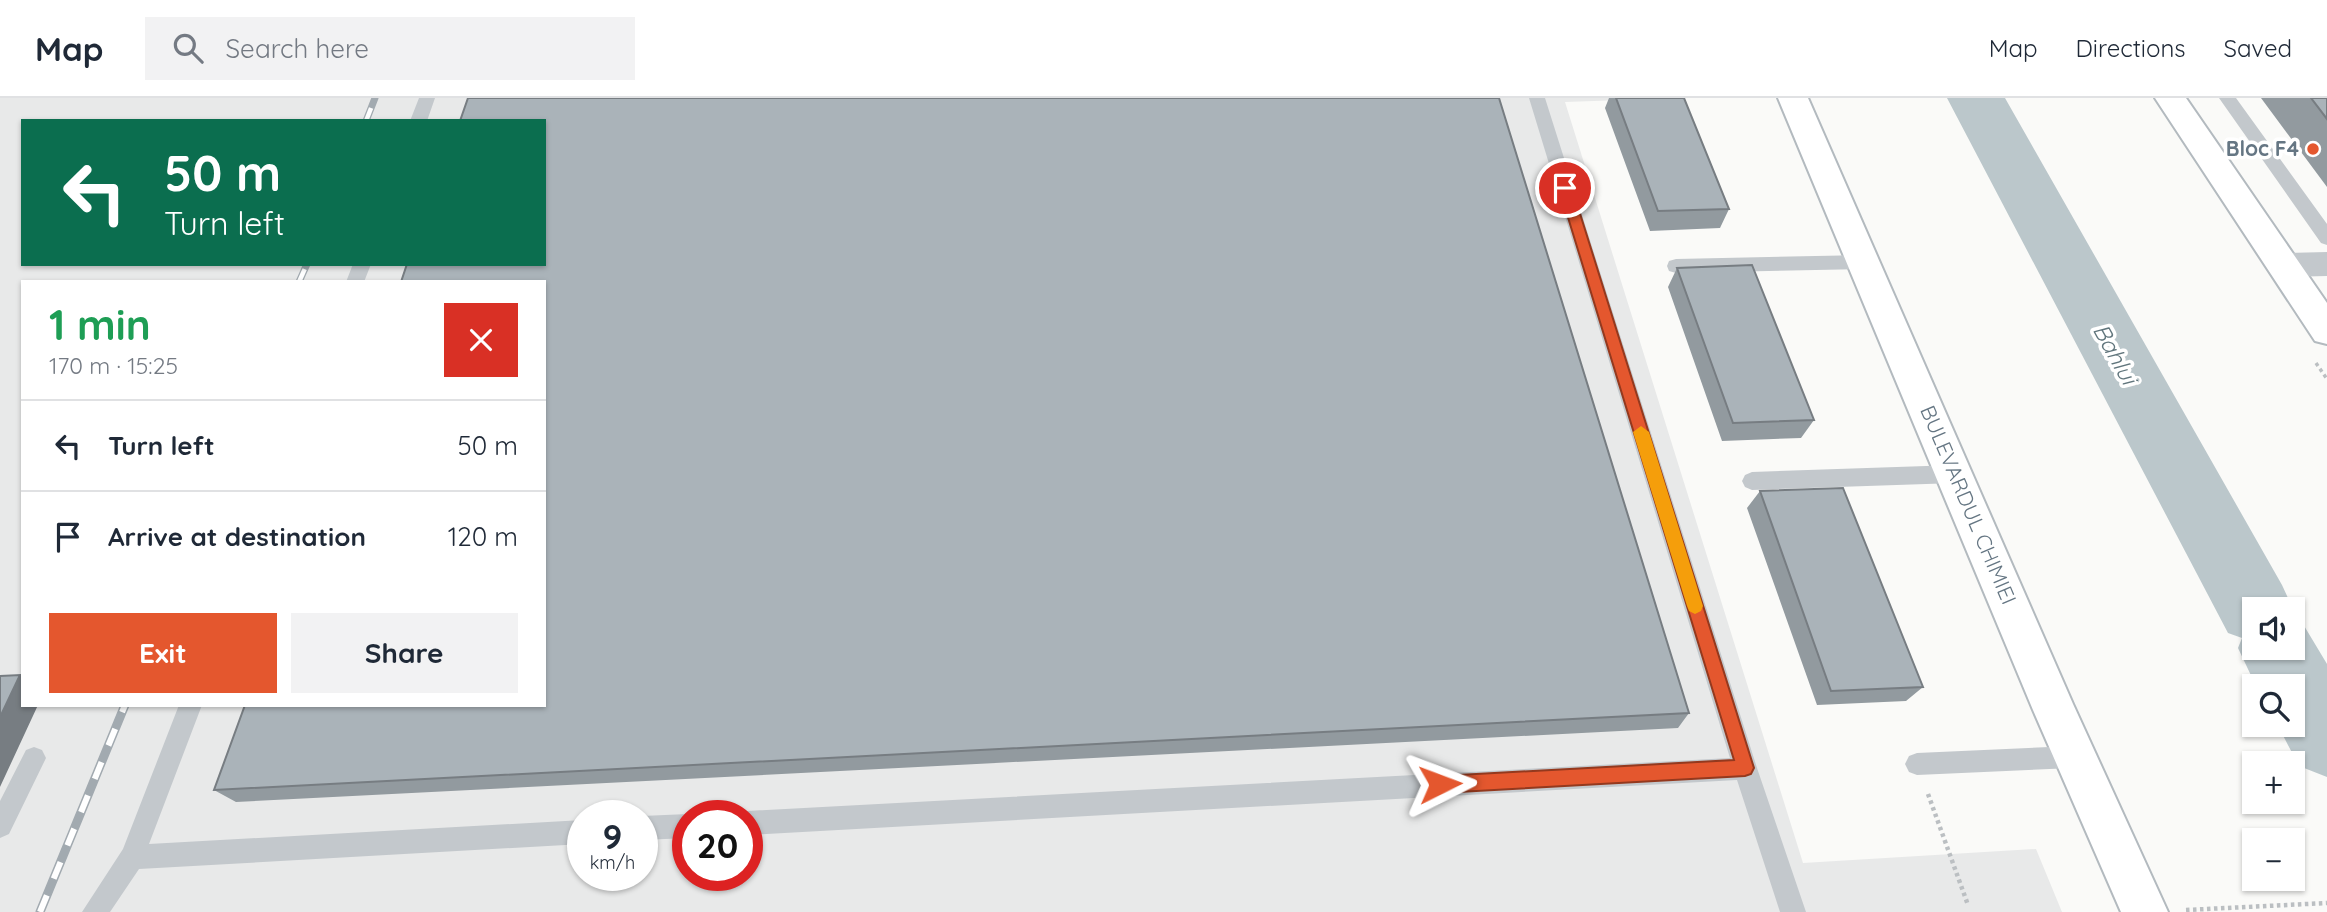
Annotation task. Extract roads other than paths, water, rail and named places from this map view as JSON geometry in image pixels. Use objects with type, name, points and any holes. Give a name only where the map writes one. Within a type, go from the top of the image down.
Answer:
[{"type":"main road","name":"BULEVARDUL CHIMIEI","points":[[1793,98],[1866,262],[2073,757],[2162,911]]},
{"type":"main road","points":[[2170,98],[2327,331]]},
{"type":"street","points":[[2283,265],[2327,264]]},
{"type":"lane","points":[[419,119],[427,98]]},
{"type":"lane","points":[[1536,98],[1745,768],[1793,912]]},
{"type":"lane","points":[[2227,98],[2327,238]]},
{"type":"lane","points":[[1676,266],[1866,262]]},
{"type":"lane","points":[[1752,481],[1956,474]]},
{"type":"lane","points":[[95,912],[132,857],[190,707]]},
{"type":"lane","points":[[1917,764],[2073,757]]},
{"type":"lane","points":[[0,826],[34,758]]},
{"type":"lane","points":[[763,822],[1745,768]]},
{"type":"lane","points":[[132,857],[567,833]]},
{"type":"waterway","name":"Bahlui","points":[[1976,98],[2248,597]]},
{"type":"waterway","name":"Bahlui","points":[[2283,660],[2327,739]]},
{"type":"railway","points":[[367,119],[375,98]]},
{"type":"railway","points":[[300,280],[306,266]]},
{"type":"railway","points":[[40,912],[124,707]]},
{"type":"place","name":"Bloc F4","points":[[2313,149]]}]
